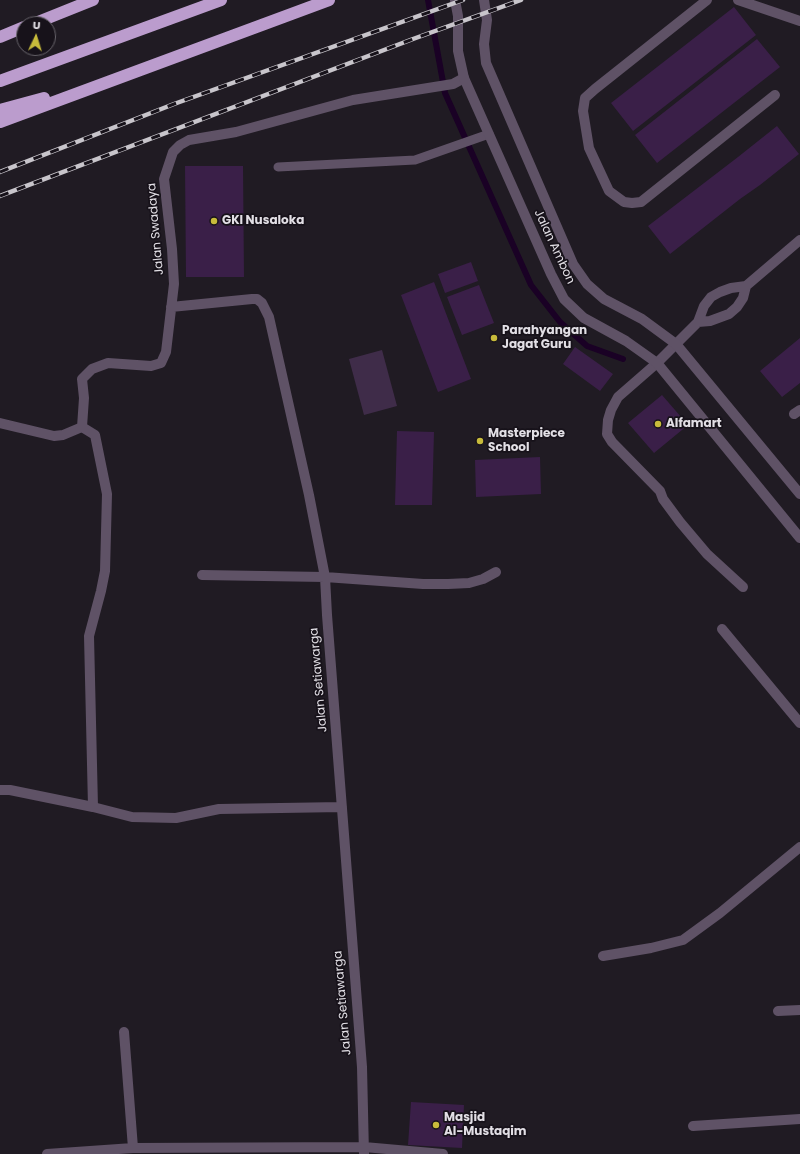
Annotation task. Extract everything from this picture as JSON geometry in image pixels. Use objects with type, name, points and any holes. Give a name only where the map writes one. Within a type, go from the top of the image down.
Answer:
[{"type":"highway","points":[[53,16],[93,0]]},
{"type":"highway","points":[[0,81],[221,0]]},
{"type":"highway","points":[[0,122],[329,0]]},
{"type":"highway","points":[[0,37],[16,30]]},
{"type":"highway","points":[[0,110],[115,79]]},
{"type":"street","name":"Jalan Ambon","points":[[455,0],[458,16],[458,51],[464,78],[550,274],[564,299],[584,318],[626,341],[657,363],[800,538]]},
{"type":"street","name":"Jalan Ambon","points":[[484,0],[487,20],[484,44],[486,63],[574,264],[587,284],[604,299],[642,320],[676,344],[800,494]]},
{"type":"street","points":[[707,0],[585,98],[583,110],[589,148],[609,190],[624,202],[641,202],[775,95]]},
{"type":"street","points":[[738,0],[800,21]]},
{"type":"street","name":"Jalan Swadaya","points":[[82,427],[84,398],[82,379],[92,368],[108,363],[151,366],[161,363],[166,352],[174,284],[172,249],[164,179],[173,152],[180,145],[189,140],[236,132],[353,100],[453,84],[464,78]]},
{"type":"street","points":[[743,587],[708,554],[680,522],[660,492],[612,442],[607,434],[608,420],[611,410],[618,397],[657,363],[698,322],[704,306],[711,297],[731,288],[746,286],[800,240]]},
{"type":"street","points":[[698,322],[710,321],[729,314],[737,307],[743,298],[746,286]]},
{"type":"street","name":"Jalan Setiawarga","points":[[171,307],[257,299],[262,303],[269,317],[309,495],[325,577],[362,1066],[364,1151]]},
{"type":"street","points":[[0,423],[54,436],[63,435],[82,427],[94,435],[106,494],[105,571],[89,636],[93,807]]},
{"type":"street","points":[[202,575],[325,577],[423,584],[448,584],[469,583],[483,579],[496,572]]},
{"type":"street","points":[[722,629],[800,723]]},
{"type":"street","points":[[0,790],[10,790],[93,807],[132,817],[176,818],[219,809],[342,807]]},
{"type":"street","points":[[603,956],[651,948],[683,940],[720,913],[800,847]]},
{"type":"street","points":[[778,1011],[800,1010]]},
{"type":"street","points":[[124,1032],[133,1148]]},
{"type":"street","points":[[693,1126],[800,1119]]},
{"type":"street","points":[[47,1154],[133,1148],[364,1151],[443,1154]]},
{"type":"lane","points":[[278,167],[415,160],[489,134]]},
{"type":"shaded area","points":[[382,350],[397,406],[364,415],[349,359]]},
{"type":"building","points":[[734,7],[756,35],[633,131],[611,103]]},
{"type":"building","points":[[757,39],[780,67],[657,163],[635,135]]},
{"type":"building","points":[[777,126],[799,154],[670,254],[648,226]]},
{"type":"building","name":"GKI Nusaloka","points":[[185,166],[243,166],[244,277],[186,277]]},
{"type":"building","points":[[471,262],[478,281],[445,293],[438,274]]},
{"type":"building","points":[[434,282],[471,379],[438,392],[401,295]]},
{"type":"building","points":[[479,285],[494,323],[462,335],[447,297]]},
{"type":"building","points":[[800,338],[800,383],[782,397],[760,371]]},
{"type":"building","points":[[575,347],[613,374],[600,391],[563,364]]},
{"type":"building","name":"Alfamart","points":[[662,395],[688,425],[654,453],[628,423]]},
{"type":"building","points":[[397,431],[434,432],[432,505],[395,505]]},
{"type":"building","points":[[540,457],[541,494],[476,497],[475,460]]},
{"type":"building","name":"Masjid Al-Mustaqim","points":[[411,1102],[464,1105],[462,1148],[408,1145]]},
{"type":"waterway","points":[[428,0],[445,93],[531,285],[560,322],[587,346],[623,359]]},
{"type":"railway","points":[[0,172],[174,104],[463,0]]},
{"type":"railway","points":[[0,196],[413,39],[521,0]]},
{"type":"place","name":"GKI Nusaloka","points":[[214,221]]},
{"type":"place","name":"Parahyangan Jagat Guru","points":[[494,338]]},
{"type":"place","name":"Alfamart","points":[[658,424]]},
{"type":"place","name":"Masterpiece School","points":[[480,441]]},
{"type":"place","name":"Masjid Al-Mustaqim","points":[[436,1125]]}]
